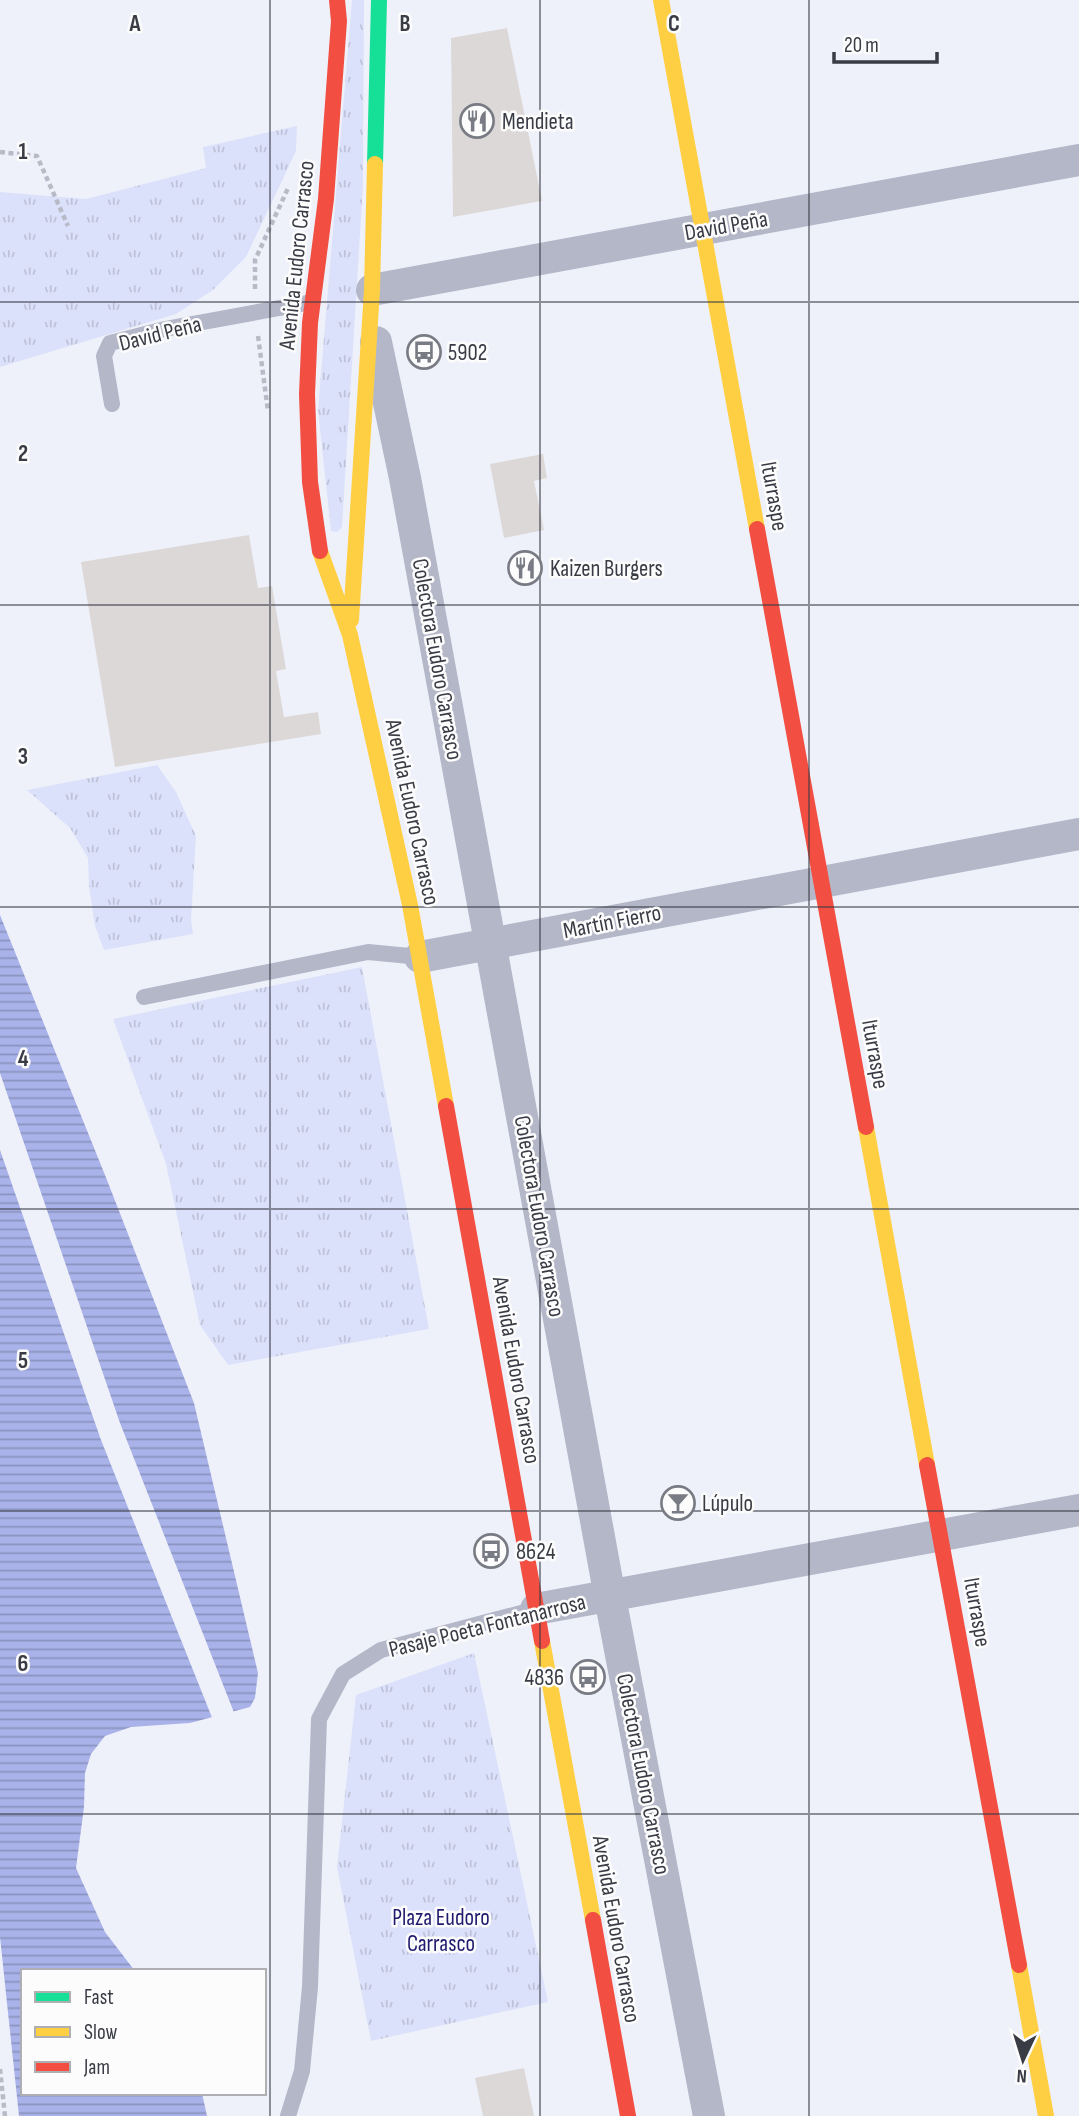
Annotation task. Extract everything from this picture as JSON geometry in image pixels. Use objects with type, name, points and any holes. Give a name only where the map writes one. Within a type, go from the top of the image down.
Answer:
[{"type":"main road","name":"Avenida Eudoro Carrasco","points":[[337,0],[339,21],[326,199],[312,302],[307,394],[310,482],[320,553],[351,635],[420,957],[628,2116]]},
{"type":"main road","name":"Avenida Eudoro Carrasco","points":[[351,635],[372,304],[379,0]]},
{"type":"main road","name":"Iturraspe","points":[[661,0],[1046,2116]]},
{"type":"street","name":"David Peña","points":[[372,304],[703,229],[1079,160]]},
{"type":"street","name":"Colectora Eudoro Carrasco","points":[[372,304],[610,1597],[709,2116]]},
{"type":"street","name":"Martín Fierro","points":[[420,957],[1079,834]]},
{"type":"street","name":"Pasaje Poeta Fontanarrosa","points":[[536,1609],[1079,1510]]},
{"type":"lane","name":"David Peña","points":[[112,404],[104,356],[110,343],[165,329],[312,302]]},
{"type":"lane","name":"Martín Fierro","points":[[144,997],[368,952],[420,957]]},
{"type":"lane","name":"Pasaje Poeta Fontanarrosa","points":[[288,2116],[302,2071],[310,1987],[319,1719],[343,1674],[380,1650],[536,1609]]},
{"type":"path","points":[[0,152],[37,156],[68,226]]},
{"type":"path","points":[[0,2069],[5,2116]]},
{"type":"green space","points":[[352,0],[364,0],[363,185],[342,527],[337,532],[331,531],[318,410]]},
{"type":"green space","points":[[297,126],[296,151],[246,257],[213,290],[176,314],[0,367],[0,192],[86,199],[206,168],[203,147]]},
{"type":"green space","points":[[157,765],[176,792],[196,836],[191,920],[193,934],[104,950],[95,926],[88,858],[70,828],[27,790]]},
{"type":"green space","points":[[362,967],[429,1329],[228,1365],[200,1325],[166,1164],[113,1019]]},
{"type":"green space","name":"Plaza Eudoro Carrasco","points":[[474,1653],[548,2002],[371,2041],[337,1867],[356,1695]]},
{"type":"water","points":[[0,915],[194,1403],[258,1673],[255,1698],[250,1707],[190,1723],[131,1727],[105,1736],[91,1754],[85,1773],[84,1807],[76,1868],[105,1932],[133,1969],[21,1969],[21,2095],[202,2095],[207,2116],[0,2116]]},
{"type":"pier","points":[[0,1073],[120,1423],[235,1715],[213,1720],[101,1440],[0,1150]]},
{"type":"pier","points":[[0,1937],[19,2116],[0,2116]]},
{"type":"building","points":[[507,28],[542,201],[453,217],[451,38]]},
{"type":"building","points":[[543,454],[547,478],[534,481],[544,530],[504,538],[490,464]]},
{"type":"building","points":[[249,535],[258,588],[272,586],[286,669],[276,671],[284,717],[318,712],[321,734],[115,767],[81,562]]},
{"type":"building","points":[[524,2068],[534,2116],[483,2116],[475,2078]]},
{"type":"traffic: fast","points":[[375,164],[379,0]]},
{"type":"traffic: slow","points":[[661,0],[757,529]]},
{"type":"traffic: slow","points":[[351,620],[372,290],[375,164]]},
{"type":"traffic: slow","points":[[320,551],[350,635],[410,905],[446,1106]]},
{"type":"traffic: slow","points":[[866,1127],[927,1465]]},
{"type":"traffic: slow","points":[[542,1641],[593,1920]]},
{"type":"traffic: slow","points":[[1019,1965],[1046,2116]]},
{"type":"traffic: jam","points":[[320,551],[310,482],[307,394],[310,323],[326,199],[339,21],[337,0]]},
{"type":"traffic: jam","points":[[757,529],[866,1127]]},
{"type":"traffic: jam","points":[[446,1106],[542,1641]]},
{"type":"traffic: jam","points":[[927,1465],[1019,1965]]},
{"type":"traffic: jam","points":[[593,1920],[628,2116]]},
{"type":"place","name":"Mendieta","points":[[477,121]]},
{"type":"place","name":"5902","points":[[424,352]]},
{"type":"place","name":"Kaizen Burgers","points":[[525,568]]},
{"type":"place","name":"Lúpulo","points":[[678,1503]]},
{"type":"place","name":"8624","points":[[491,1551]]},
{"type":"place","name":"4836","points":[[588,1677]]}]
